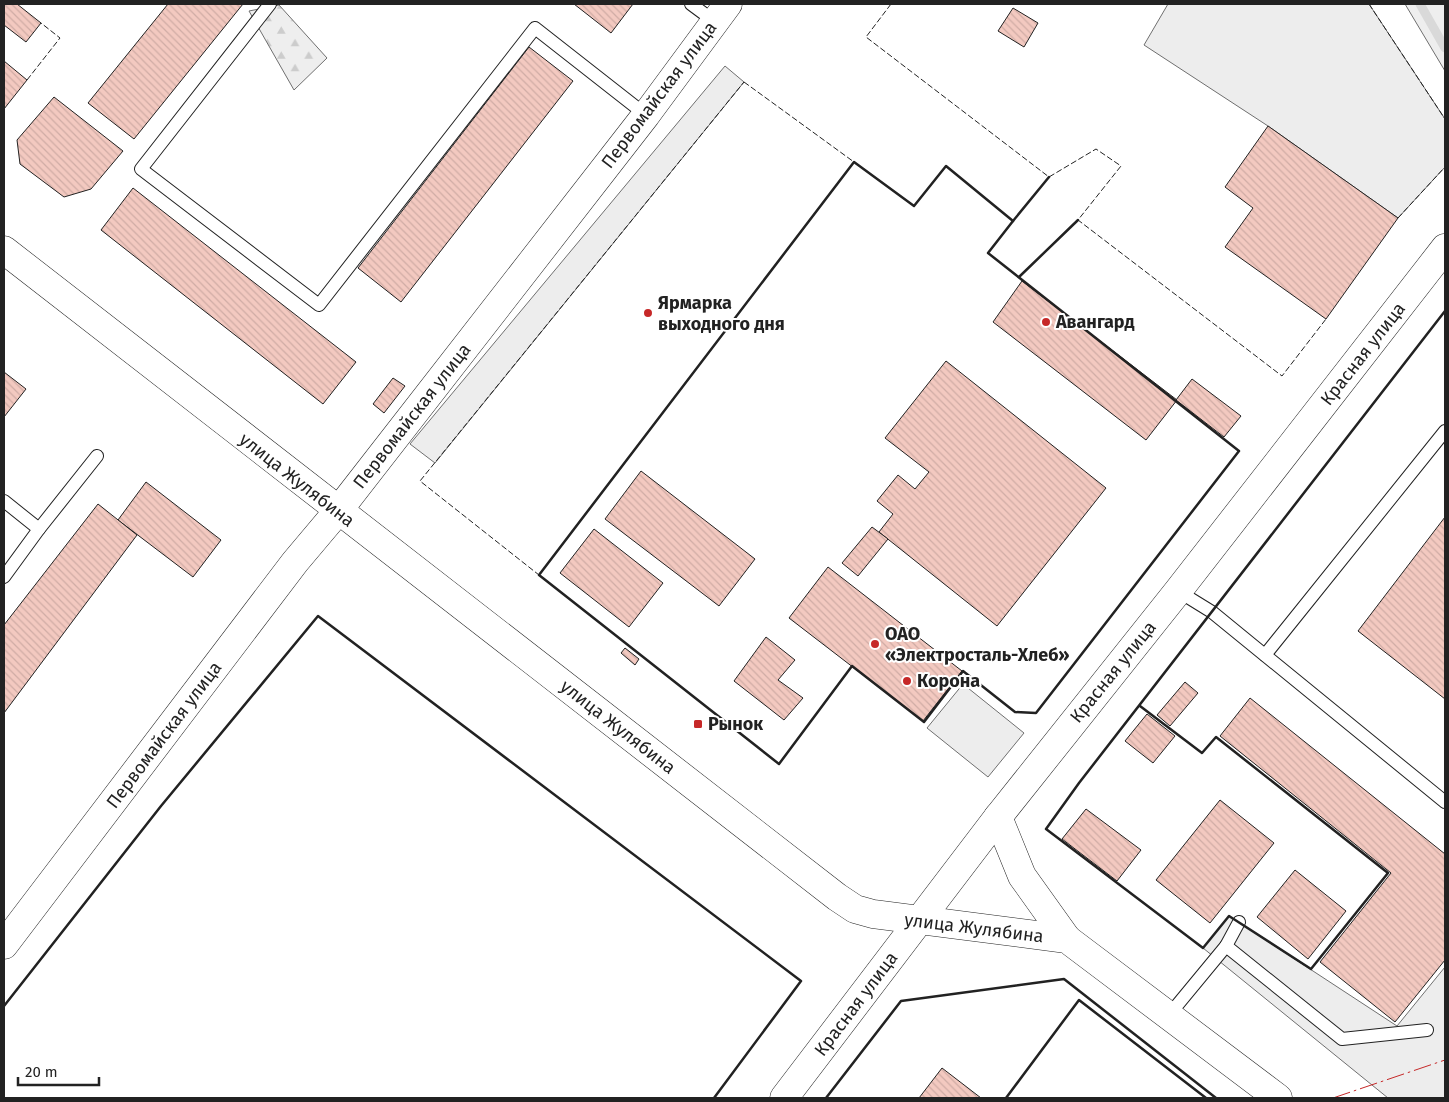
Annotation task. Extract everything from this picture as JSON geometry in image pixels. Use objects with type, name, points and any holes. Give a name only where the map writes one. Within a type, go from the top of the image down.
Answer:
[{"type":"main road","name":"Первомайская улица","points":[[4,945],[295,562],[338,512],[646,115],[721,12]]},
{"type":"main road","name":"Красная улица","points":[[784,1098],[998,817],[1178,591],[1445,248]]},
{"type":"main road","name":"улица Жулябина","points":[[4,250],[338,512],[855,909],[873,914],[919,921],[1067,939],[1278,1098]]},
{"type":"main road","points":[[998,817],[1022,876],[1067,939]]},
{"type":"lane","points":[[270,4],[141,169],[320,305],[535,28],[646,115]]},
{"type":"lane","points":[[691,4],[721,12]]},
{"type":"lane","points":[[1265,655],[1445,431]]},
{"type":"lane","points":[[4,577],[39,529],[97,456]]},
{"type":"lane","points":[[4,501],[39,529]]},
{"type":"lane","points":[[1178,591],[1212,612],[1445,802]]},
{"type":"lane","points":[[1170,1016],[1226,946],[1240,922]]},
{"type":"lane","points":[[1226,946],[1342,1039],[1427,1030]]},
{"type":"green space","points":[[1405,4],[1445,4],[1445,71]]},
{"type":"green space","points":[[279,5],[327,58],[294,90],[249,11]]},
{"type":"shaded area","points":[[1168,4],[1369,4],[1445,119],[1445,167],[1398,218],[1268,126],[1144,45]]},
{"type":"shaded area","points":[[725,66],[744,82],[435,463],[410,444]]},
{"type":"shaded area","points":[[963,684],[1024,733],[988,777],[927,728]]},
{"type":"shaded area","points":[[1229,916],[1397,1026],[1445,967],[1445,1098],[1388,1098],[1203,948]]},
{"type":"building","points":[[4,4],[17,4],[41,23],[26,42],[4,25]]},
{"type":"building","points":[[168,4],[243,4],[134,139],[88,103]]},
{"type":"building","points":[[574,4],[633,4],[611,33]]},
{"type":"building","points":[[1013,8],[1038,23],[1024,47],[998,31]]},
{"type":"building","points":[[529,47],[573,81],[401,302],[358,268]]},
{"type":"building","points":[[4,61],[27,80],[4,109]]},
{"type":"building","points":[[54,97],[123,151],[91,189],[64,197],[20,164],[17,140]]},
{"type":"building","points":[[1268,126],[1398,218],[1326,319],[1225,247],[1253,208],[1225,187]]},
{"type":"building","points":[[133,188],[356,362],[323,404],[101,230]]},
{"type":"building","points":[[1022,281],[1177,400],[1146,440],[993,322]]},
{"type":"building","points":[[946,361],[1106,488],[997,626],[879,532],[893,514],[877,501],[898,475],[915,489],[929,472],[885,438]]},
{"type":"building","points":[[4,372],[26,389],[4,417]]},
{"type":"building","points":[[393,378],[405,386],[384,413],[373,404]]},
{"type":"building","points":[[1192,379],[1241,416],[1224,437],[1176,400]]},
{"type":"building","points":[[641,471],[755,559],[719,606],[605,519]]},
{"type":"building","points":[[146,482],[221,540],[193,577],[118,520]]},
{"type":"building","points":[[98,504],[137,535],[4,713],[4,625]]},
{"type":"building","points":[[1445,517],[1445,699],[1358,631]]},
{"type":"building","points":[[872,527],[888,539],[858,576],[842,563]]},
{"type":"building","points":[[594,529],[663,583],[629,627],[560,573]]},
{"type":"building","name":"ОАО «Электросталь-Хлеб»","points":[[828,567],[962,671],[923,721],[789,618]]},
{"type":"building","points":[[766,637],[795,660],[778,680],[803,698],[784,720],[734,681]]},
{"type":"building","points":[[625,648],[639,659],[635,665],[621,653]]},
{"type":"building","points":[[1185,682],[1198,693],[1170,726],[1157,715]]},
{"type":"building","points":[[1250,698],[1445,854],[1445,960],[1395,1022],[1320,962],[1391,873],[1220,736]]},
{"type":"building","points":[[1147,714],[1175,736],[1153,763],[1125,741]]},
{"type":"building","points":[[1220,800],[1274,843],[1210,923],[1156,880]]},
{"type":"building","points":[[1086,809],[1141,850],[1117,881],[1062,839]]},
{"type":"building","points":[[1295,870],[1346,911],[1308,959],[1257,917]]},
{"type":"building","points":[[942,1068],[981,1098],[919,1098]]},
{"type":"waterway","points":[[1420,4],[1445,48]]},
{"type":"fence","points":[[891,4],[866,37],[1049,177],[1096,149],[1121,166],[1078,220],[1282,376],[1326,319]]},
{"type":"fence","points":[[1369,4],[1445,119]]},
{"type":"fence","points":[[27,80],[60,38],[41,23]]},
{"type":"fence","points":[[744,82],[854,162],[539,575],[420,481],[744,82]]},
{"type":"fence","points":[[1398,218],[1445,167]]},
{"type":"wall","points":[[854,162],[914,206],[946,166],[1013,221],[988,253],[1239,451],[1036,713],[1015,712],[963,671],[924,722],[852,666],[779,764],[539,575],[854,162]]},
{"type":"wall","points":[[1013,221],[1049,177]]},
{"type":"wall","points":[[1019,277],[1078,220]]},
{"type":"wall","points":[[1140,706],[1202,753],[1216,737],[1388,873],[1311,969],[1229,916],[1203,948],[1046,829],[1079,783],[1445,311]]},
{"type":"wall","points":[[4,1006],[161,806],[318,616],[801,981],[714,1098]]},
{"type":"wall","points":[[826,1098],[901,1001],[1064,979],[1216,1098]]},
{"type":"wall","points":[[1006,1098],[1079,1000],[1206,1098]]},
{"type":"power","points":[[1333,1098],[1445,1060]]},
{"type":"place","name":"Ярмарка выходного дня","points":[[648,313]]},
{"type":"place","name":"Авангард","points":[[1046,322]]},
{"type":"place","name":"ОАО «Электросталь-Хлеб»","points":[[875,644]]},
{"type":"place","name":"Корона","points":[[907,681]]},
{"type":"place","name":"Рынок","points":[[698,724]]}]
